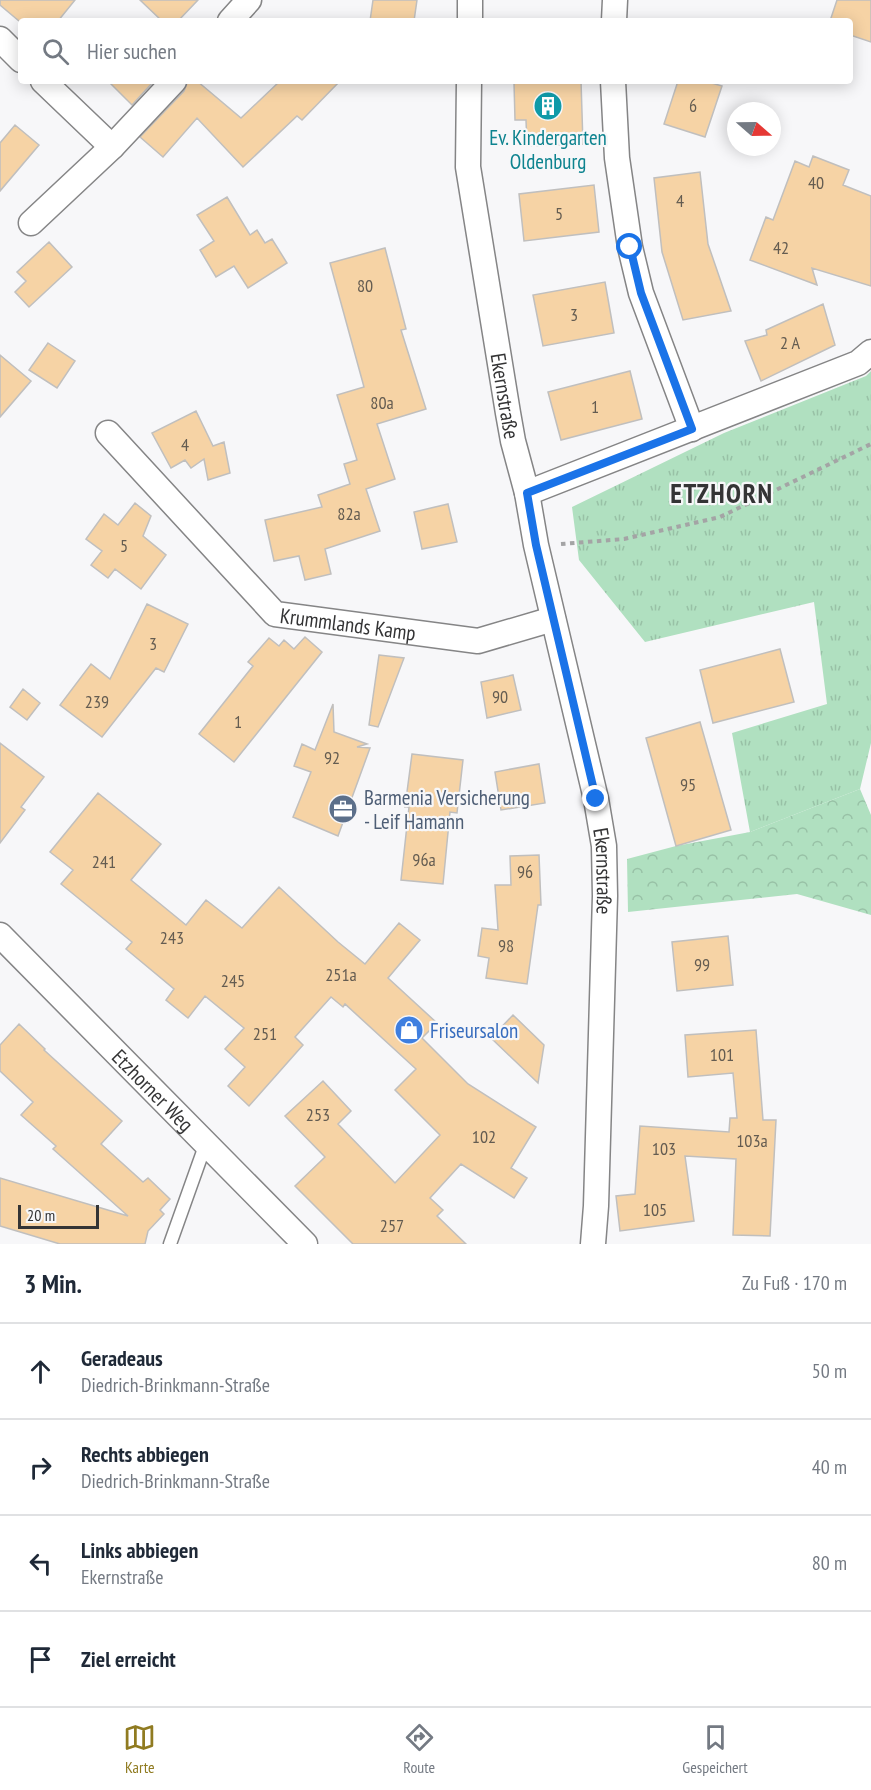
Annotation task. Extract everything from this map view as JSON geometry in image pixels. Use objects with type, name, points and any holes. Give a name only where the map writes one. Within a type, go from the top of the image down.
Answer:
[{"type":"street","points":[[233,18],[249,0]]},
{"type":"street","points":[[470,0],[470,18]]},
{"type":"street","points":[[614,18],[615,0]]},
{"type":"street","points":[[0,39],[18,57]]},
{"type":"street","points":[[46,84],[112,147]]},
{"type":"street","points":[[31,223],[112,147],[171,84]]},
{"type":"street","name":"Ekernstraße","points":[[469,84],[468,166],[513,441],[527,493],[536,545],[596,799],[604,846],[605,896],[593,1244]]},
{"type":"street","points":[[613,84],[617,158],[630,247],[641,293],[692,429]]},
{"type":"street","points":[[527,493],[858,363],[871,352]]},
{"type":"street","name":"Krummlands Kamp","points":[[108,433],[275,614],[478,641],[553,619]]},
{"type":"street","name":"Etzhorner Weg","points":[[0,935],[303,1243]]},
{"type":"lane","points":[[170,1244],[206,1143]]},
{"type":"path","points":[[536,545],[624,539],[720,517],[871,444]]},
{"type":"green space","points":[[871,371],[871,743],[860,789],[750,832],[732,733],[827,704],[814,602],[645,642],[579,560],[572,507],[724,433],[866,376]]},
{"type":"green space","points":[[860,789],[871,815],[871,915],[797,894],[628,912],[627,859],[676,846],[750,832]]},
{"type":"building","points":[[0,0],[75,0],[60,18],[18,18],[18,20],[0,5]]},
{"type":"building","points":[[140,0],[198,0],[181,18],[159,18]]},
{"type":"building","points":[[373,0],[417,0],[414,18],[370,18]]},
{"type":"building","points":[[837,0],[871,0],[871,42],[853,36],[853,18],[831,18]]},
{"type":"building","points":[[111,84],[151,84],[132,105]]},
{"type":"building","points":[[187,84],[201,84],[241,118],[277,84],[337,84],[302,120],[297,116],[243,167],[197,118],[163,157],[140,137],[184,91]]},
{"type":"building","name":"Ev. Kindergarten Oldenburg","points":[[514,84],[581,84],[583,144],[527,146],[526,120],[515,120]]},
{"type":"building","points":[[677,84],[722,86],[705,137],[664,124]]},
{"type":"building","points":[[15,125],[39,145],[0,191],[0,143]]},
{"type":"building","points":[[813,156],[849,170],[843,185],[871,196],[871,286],[812,268],[817,285],[750,260],[766,217],[773,220],[795,161],[809,167]]},
{"type":"building","points":[[700,172],[708,244],[731,311],[683,320],[662,252],[654,178]]},
{"type":"building","points":[[594,185],[599,232],[524,241],[519,194]]},
{"type":"building","points":[[227,197],[250,235],[257,230],[265,243],[272,239],[287,263],[248,288],[234,266],[216,277],[200,250],[214,241],[197,215]]},
{"type":"building","points":[[49,242],[72,267],[29,307],[15,292],[26,281],[17,272]]},
{"type":"building","points":[[385,248],[406,329],[401,330],[426,409],[377,424],[395,479],[366,489],[380,531],[325,549],[331,574],[305,580],[299,556],[274,561],[265,520],[322,507],[318,495],[350,484],[344,464],[357,460],[337,395],[364,387],[330,263]]},
{"type":"building","points":[[605,282],[614,333],[543,346],[533,295]]},
{"type":"building","points":[[823,304],[835,345],[761,381],[745,341],[767,335],[766,330]]},
{"type":"building","points":[[48,343],[75,361],[57,388],[29,370]]},
{"type":"building","points":[[0,355],[31,381],[0,417]]},
{"type":"building","points":[[630,371],[642,419],[561,440],[548,392]]},
{"type":"building","points":[[196,411],[213,446],[224,442],[230,473],[208,480],[204,459],[191,468],[185,460],[171,468],[152,433]]},
{"type":"building","points":[[135,503],[151,516],[143,536],[166,555],[141,589],[115,569],[108,578],[91,565],[102,551],[86,539],[104,514],[118,525]]},
{"type":"building","points":[[448,504],[457,542],[422,549],[414,512]]},
{"type":"building","points":[[147,604],[188,624],[164,672],[156,668],[102,737],[60,705],[91,664],[110,679]]},
{"type":"building","points":[[305,637],[322,652],[234,762],[199,734],[253,666],[248,662],[269,638],[279,646],[284,640],[294,649]]},
{"type":"building","points":[[780,649],[794,702],[713,723],[700,670]]},
{"type":"building","points":[[379,655],[404,658],[378,727],[369,725]]},
{"type":"building","points":[[513,675],[521,710],[487,718],[481,682]]},
{"type":"building","points":[[23,689],[40,703],[27,720],[10,707]]},
{"type":"building","points":[[333,704],[334,732],[367,744],[357,747],[370,748],[338,836],[293,817],[311,772],[294,766],[302,744],[315,750]]},
{"type":"building","points":[[700,722],[731,830],[676,846],[646,738]]},
{"type":"building","points":[[0,743],[44,777],[21,807],[25,810],[0,843]]},
{"type":"building","points":[[412,754],[463,760],[457,813],[450,812],[443,884],[401,880],[409,807],[405,807]]},
{"type":"building","points":[[539,764],[545,803],[501,810],[495,772]]},
{"type":"building","points":[[98,793],[161,844],[131,880],[186,925],[206,900],[242,928],[279,887],[365,964],[399,923],[420,940],[388,978],[437,1023],[422,1038],[468,1084],[536,1127],[511,1168],[527,1178],[514,1198],[461,1164],[430,1198],[443,1210],[437,1216],[466,1244],[353,1244],[295,1186],[325,1157],[285,1116],[323,1081],[351,1111],[338,1124],[395,1183],[440,1135],[395,1090],[416,1069],[345,1004],[343,1007],[331,997],[295,1037],[303,1045],[249,1106],[228,1086],[245,1067],[225,1049],[244,1028],[205,996],[188,1018],[166,1000],[174,989],[126,949],[132,942],[61,884],[73,870],[50,852]]},
{"type":"building","points":[[539,855],[541,905],[538,905],[527,984],[486,978],[489,958],[478,956],[482,928],[498,930],[495,885],[511,885],[510,856]]},
{"type":"building","points":[[728,936],[733,985],[677,991],[672,942]]},
{"type":"building","points":[[513,1015],[544,1045],[538,1083],[491,1038]]},
{"type":"building","points":[[19,1024],[122,1121],[101,1144],[143,1182],[148,1178],[170,1199],[160,1210],[164,1214],[148,1231],[145,1244],[60,1244],[0,1226],[0,1178],[128,1216],[53,1149],[56,1146],[21,1115],[33,1102],[0,1071],[0,1045]]},
{"type":"building","points":[[756,1030],[763,1120],[776,1120],[770,1236],[733,1235],[736,1159],[685,1156],[694,1221],[620,1231],[616,1196],[635,1194],[640,1126],[729,1132],[730,1118],[737,1118],[733,1073],[688,1077],[685,1035]]},
{"type":"place","name":"Ev. Kindergarten Oldenburg","points":[[548,106]]},
{"type":"place","name":"Barmenia Versicherung - Leif Hamann","points":[[343,809]]},
{"type":"place","name":"Friseursalon","points":[[409,1030]]},
{"type":"district","name":"ETZHORN","points":[[722,493]]},
{"type":"route","points":[[596,799],[536,545],[527,493],[692,429],[641,293],[630,247]]}]
